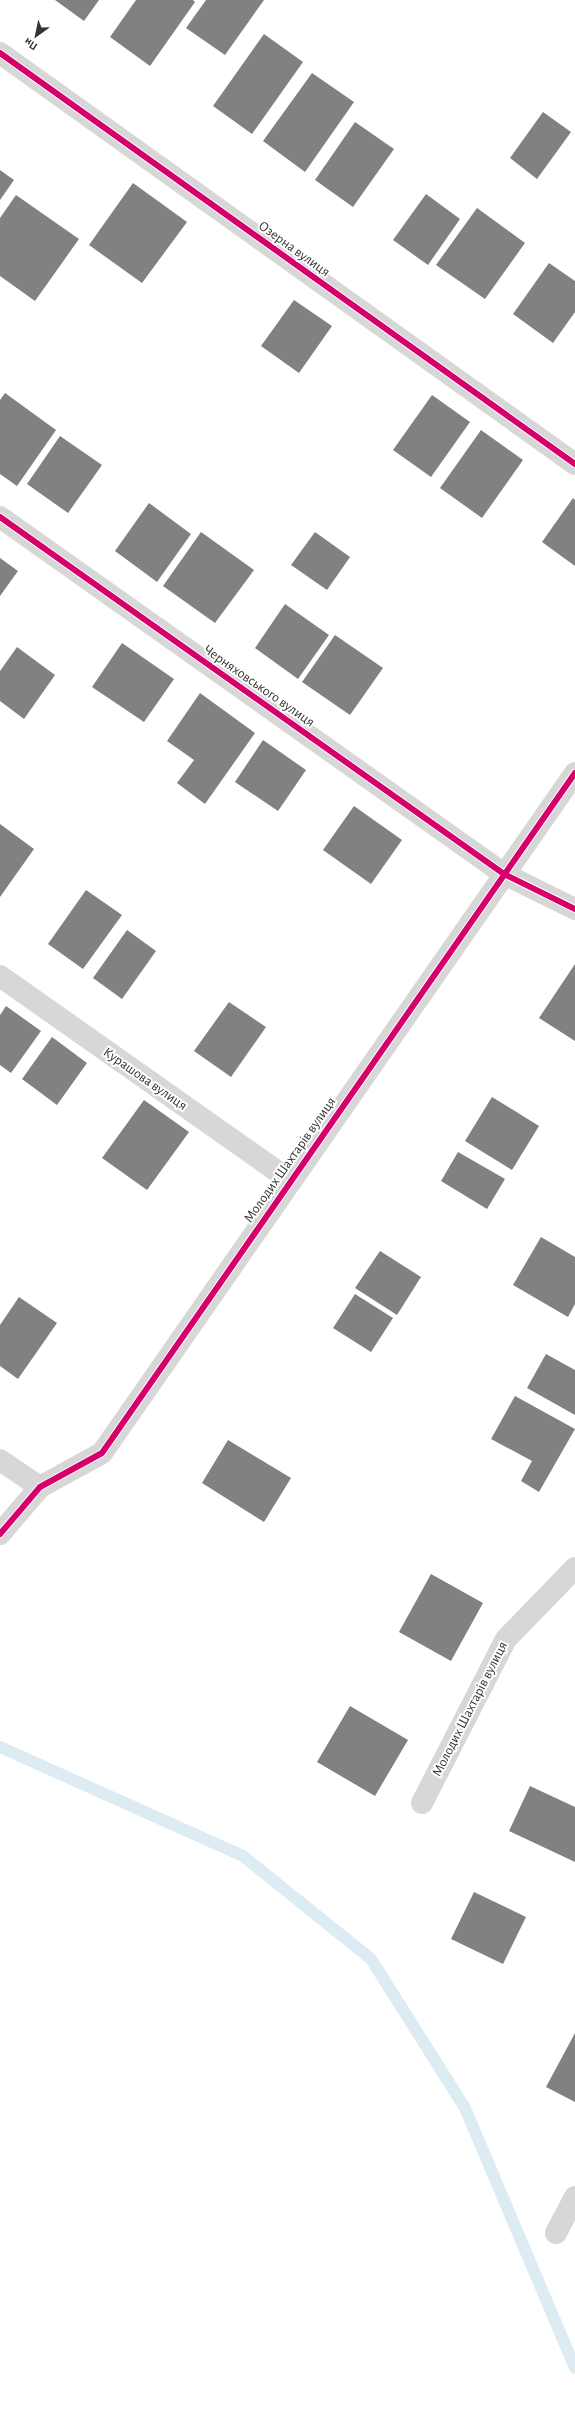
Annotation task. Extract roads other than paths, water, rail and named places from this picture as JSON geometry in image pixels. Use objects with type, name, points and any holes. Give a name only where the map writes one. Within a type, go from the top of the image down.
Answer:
[{"type":"street","name":"Озерна вулиця","points":[[0,53],[575,464]]},
{"type":"street","name":"Черняховського вулиця","points":[[0,517],[504,874],[575,909]]},
{"type":"street","name":"Молодих Шахтарів вулиця","points":[[0,1534],[40,1487],[102,1453],[575,773]]},
{"type":"street","name":"Курашова вулиця","points":[[0,976],[291,1181]]},
{"type":"street","points":[[0,1460],[40,1487]]},
{"type":"street","name":"Молодих Шахтарів вулиця","points":[[422,1803],[506,1638],[575,1568]]},
{"type":"street","points":[[556,2233],[575,2197]]},
{"type":"waterway","points":[[0,1747],[243,1856],[371,1959],[465,2108],[575,2368]]}]
